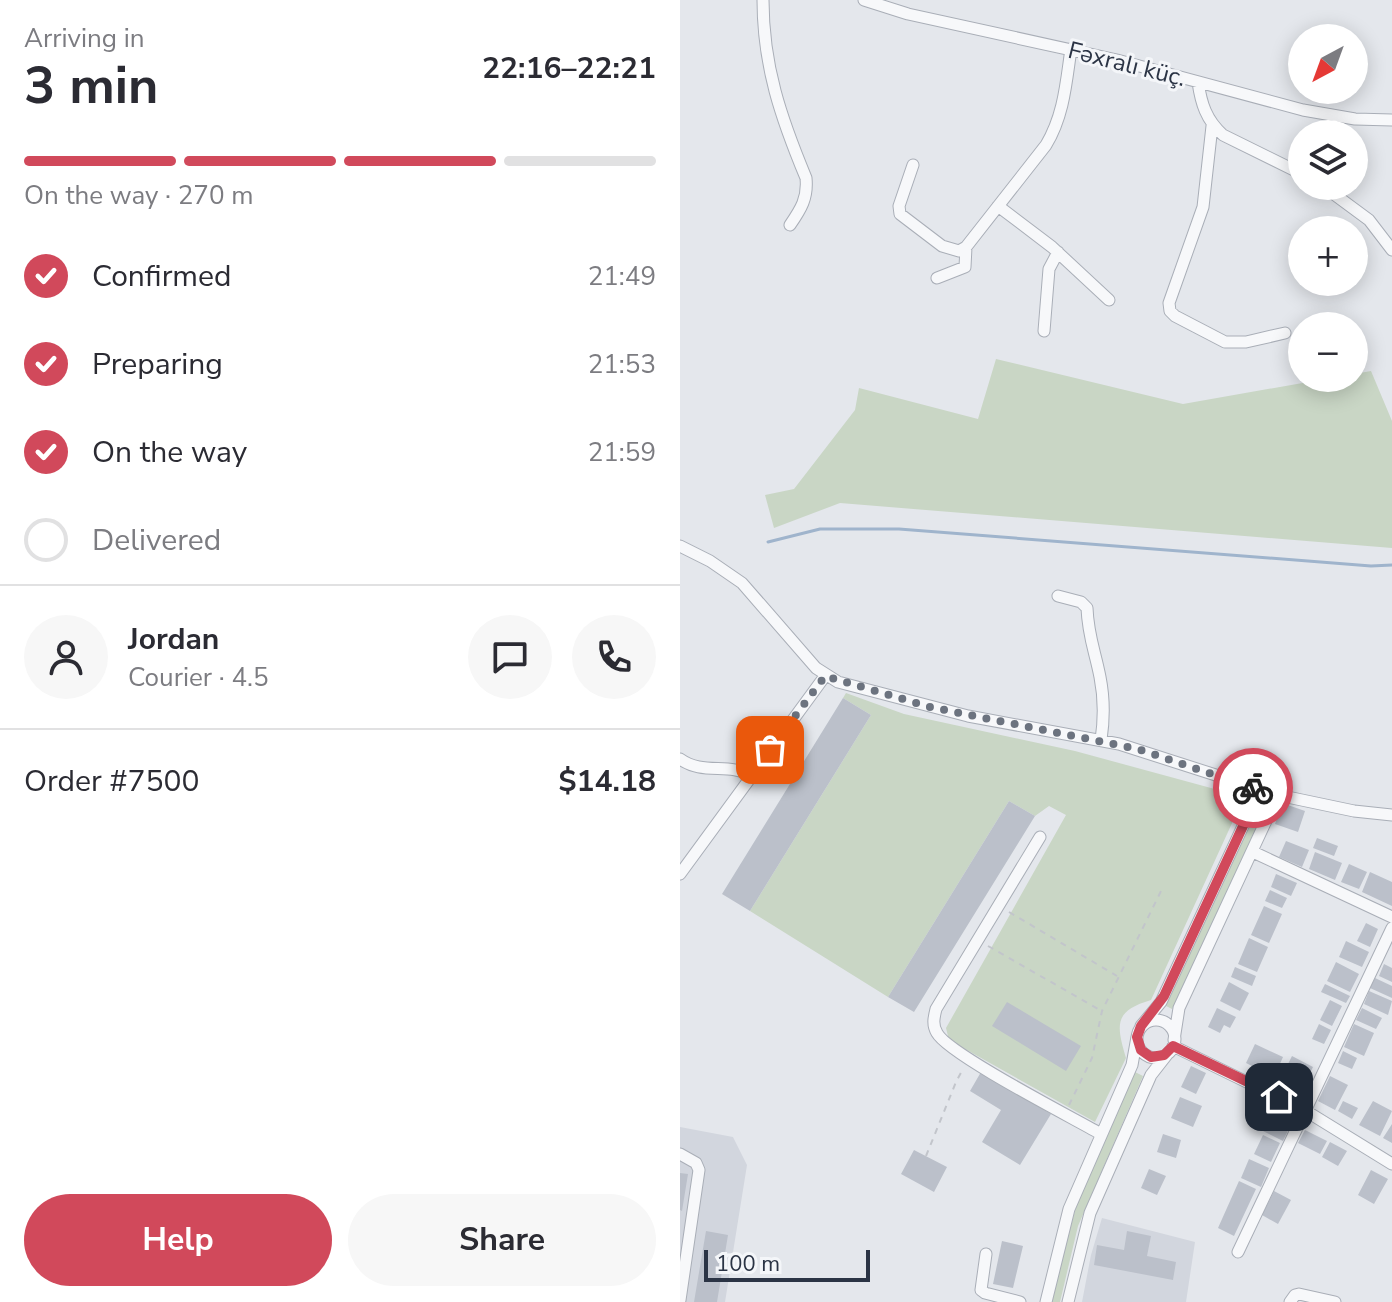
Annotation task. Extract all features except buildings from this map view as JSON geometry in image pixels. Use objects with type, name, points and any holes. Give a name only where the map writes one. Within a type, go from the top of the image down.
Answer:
[{"type":"street","points":[[763,0],[769,75],[780,117],[806,178],[803,206],[790,225]]},
{"type":"street","name":"Fəxralı küç.","points":[[864,0],[908,14],[1071,49],[1329,116],[1392,120]]},
{"type":"street","points":[[913,165],[899,206],[900,214],[942,246],[959,251],[966,247],[1056,128],[1062,111],[1071,49]]},
{"type":"street","points":[[1198,82],[1200,99],[1212,126],[1223,135],[1288,167]]},
{"type":"street","points":[[1212,126],[1208,186],[1169,303],[1170,311],[1225,342],[1246,342],[1285,333]]},
{"type":"street","points":[[1342,200],[1369,220],[1392,250]]},
{"type":"street","points":[[998,206],[1058,252],[1109,300]]},
{"type":"street","points":[[937,278],[965,267],[966,247]]},
{"type":"street","points":[[1044,331],[1049,269],[1058,252]]},
{"type":"street","points":[[680,546],[710,561],[742,583],[825,676],[930,707],[1138,749],[1278,795],[1354,811],[1392,815]]},
{"type":"street","points":[[1058,596],[1081,602],[1087,608],[1089,638],[1101,683],[1104,714],[1101,740]]},
{"type":"street","points":[[680,874],[825,676]]},
{"type":"street","points":[[680,759],[696,768],[739,769],[751,775]]},
{"type":"street","points":[[1046,1302],[1065,1221],[1132,1065],[1139,1032],[1164,996],[1250,811],[1257,789]]},
{"type":"street","points":[[1068,1302],[1090,1213],[1151,1075],[1172,1046],[1179,1008],[1278,795]]},
{"type":"street","points":[[1040,837],[936,1009],[933,1021],[936,1032],[944,1042],[1101,1134]]},
{"type":"street","points":[[1253,852],[1392,917]]},
{"type":"street","points":[[1238,1252],[1392,928]]},
{"type":"street","points":[[1151,1020],[1163,1021],[1172,1029],[1172,1046],[1164,1055],[1151,1057],[1141,1050],[1139,1032],[1151,1020]]},
{"type":"street","points":[[1172,1046],[1306,1111],[1392,1164]]},
{"type":"street","points":[[680,1154],[696,1163],[699,1170],[684,1238],[680,1300]]},
{"type":"street","points":[[986,1254],[981,1290],[1020,1302]]},
{"type":"street","points":[[1290,1302],[1299,1294],[1335,1302]]},
{"type":"path","points":[[1065,1113],[1092,1058],[1102,1011],[1162,889]]},
{"type":"path","points":[[998,905],[1118,977]]},
{"type":"path","points":[[978,940],[1102,1011]]},
{"type":"path","points":[[926,1156],[956,1082],[970,1059]]},
{"type":"shaded area","points":[[680,1127],[733,1137],[747,1165],[725,1302],[680,1302]]},
{"type":"shaded area","points":[[1102,1218],[1195,1242],[1186,1302],[1082,1302]]},
{"type":"green space","points":[[996,359],[1183,404],[1288,386],[1288,392],[1368,392],[1368,372],[1371,371],[1392,421],[1392,548],[840,503],[774,528],[765,495],[794,489],[855,410],[859,388],[978,419]]},
{"type":"green space","points":[[846,693],[904,714],[1075,751],[1244,797],[1151,1000],[1130,1009],[1121,1020],[1120,1036],[1126,1058],[1095,1122],[949,1040],[946,1028],[1066,815],[1049,806],[1035,816],[1009,801],[888,997],[750,911],[871,715],[843,698]]},
{"type":"green space","points":[[1259,806],[1267,809],[1172,1009],[1164,1005]]},
{"type":"green space","points":[[1135,1072],[1143,1076],[1078,1226],[1060,1302],[1051,1302],[1076,1207]]},
{"type":"waterway","points":[[768,542],[820,529],[899,529],[1371,566],[1392,565]]},
{"type":"way so far","points":[[770,750],[825,676],[968,716],[1138,749],[1253,788]]},
{"type":"route","points":[[1253,788],[1257,789],[1250,811],[1164,996],[1138,1031],[1137,1044],[1151,1057],[1164,1055],[1173,1046],[1279,1097]]}]
